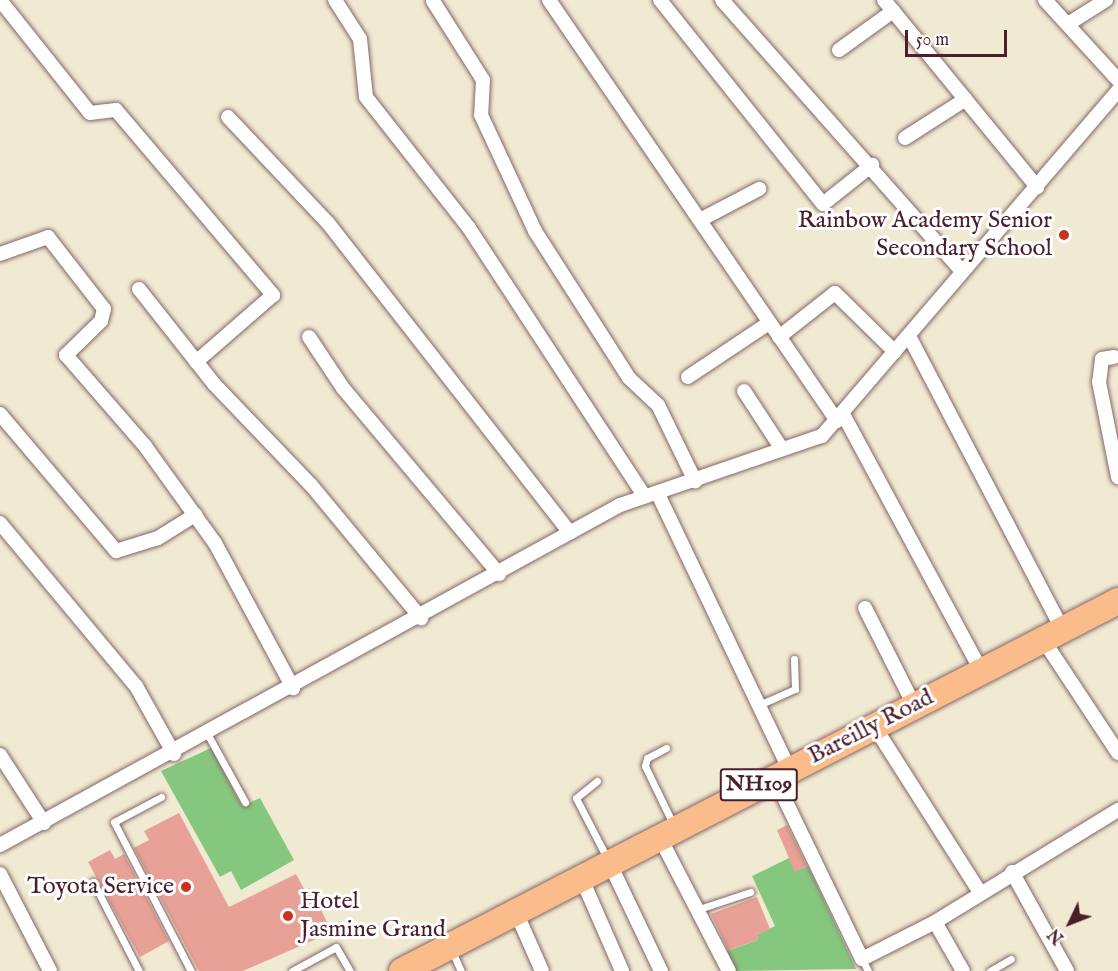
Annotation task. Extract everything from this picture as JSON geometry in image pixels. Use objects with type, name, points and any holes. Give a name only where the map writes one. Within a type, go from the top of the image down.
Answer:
[{"type":"highway","name":"Bareilly Road","points":[[402,971],[981,670],[1116,604]]},
{"type":"street","points":[[0,0],[90,113],[117,110],[273,296],[196,362]]},
{"type":"street","points":[[335,0],[360,39],[366,97],[469,228],[651,496],[759,705],[781,773],[865,965],[935,922],[979,891],[1118,810]]},
{"type":"street","points":[[549,0],[769,323],[840,417],[981,670]]},
{"type":"street","points":[[660,0],[823,204],[872,165]]},
{"type":"street","points":[[722,0],[872,165],[962,271]]},
{"type":"street","points":[[1045,0],[1118,80]]},
{"type":"street","points":[[1068,24],[1107,0]]},
{"type":"street","points":[[433,1],[483,80],[481,116],[535,231],[629,378],[658,405],[695,481]]},
{"type":"street","points":[[839,50],[888,5],[1037,187]]},
{"type":"street","points":[[0,845],[174,754],[570,533],[651,496],[822,436],[1118,91]]},
{"type":"street","points":[[905,138],[966,99]]},
{"type":"street","points":[[228,117],[335,231],[570,533]]},
{"type":"street","points":[[700,220],[759,189]]},
{"type":"street","points":[[0,254],[48,237],[104,309],[101,321],[66,355],[146,446],[195,515],[293,688]]},
{"type":"street","points":[[139,289],[196,362],[311,485],[421,618]]},
{"type":"street","points":[[779,337],[835,293],[895,352]]},
{"type":"street","points":[[688,378],[769,323]]},
{"type":"street","points":[[909,336],[1052,634],[1118,753]]},
{"type":"street","points":[[309,337],[343,388],[499,574]]},
{"type":"street","points":[[1114,357],[1102,359],[1099,382],[1118,477]]},
{"type":"street","points":[[744,390],[782,449]]},
{"type":"street","points":[[0,414],[116,551],[158,538],[195,515]]},
{"type":"street","points":[[0,523],[136,686],[174,754]]},
{"type":"street","points":[[865,608],[914,705]]},
{"type":"street","points":[[874,726],[979,891]]},
{"type":"street","points":[[0,755],[45,823]]},
{"type":"street","points":[[667,832],[699,909],[729,971]]},
{"type":"street","points":[[609,862],[661,971]]},
{"type":"street","points":[[1012,872],[1067,971]]},
{"type":"street","points":[[0,874],[50,971]]},
{"type":"street","points":[[581,877],[622,971]]},
{"type":"street","points":[[516,912],[542,971]]},
{"type":"street","points":[[935,922],[963,971]]},
{"type":"lane","points":[[759,705],[795,690],[794,660]]},
{"type":"lane","points":[[208,735],[245,802]]},
{"type":"lane","points":[[666,747],[647,758],[645,766],[667,832]]},
{"type":"lane","points":[[597,781],[576,798],[609,862]]},
{"type":"lane","points":[[160,796],[114,822],[191,971]]},
{"type":"lane","points":[[93,882],[139,971]]},
{"type":"lane","points":[[699,909],[750,892]]},
{"type":"lane","points":[[449,946],[461,971]]},
{"type":"lane","points":[[292,971],[336,947],[350,971]]},
{"type":"lane","points":[[990,971],[1011,959]]},
{"type":"green space","points":[[211,748],[242,806],[260,798],[294,860],[241,890],[231,871],[220,877],[161,771]]},
{"type":"green space","points":[[789,858],[795,871],[808,866],[856,969],[735,971],[726,951],[758,940],[757,935],[775,926],[752,876]]},
{"type":"building","points":[[179,813],[229,907],[296,874],[305,891],[310,888],[332,932],[243,971],[199,971],[134,848],[149,840],[144,831]]},
{"type":"building","points":[[787,825],[807,866],[795,872],[777,830]]},
{"type":"building","points":[[110,850],[115,859],[124,854],[169,941],[140,957],[88,862]]},
{"type":"building","points":[[757,897],[770,929],[757,935],[758,940],[728,950],[711,914]]},
{"type":"place","name":"Rainbow Academy Senior Secondary School","points":[[1064,235]]},
{"type":"place","name":"Toyota Service","points":[[186,887]]},
{"type":"place","name":"Hotel Jasmine Grand","points":[[288,916]]}]
